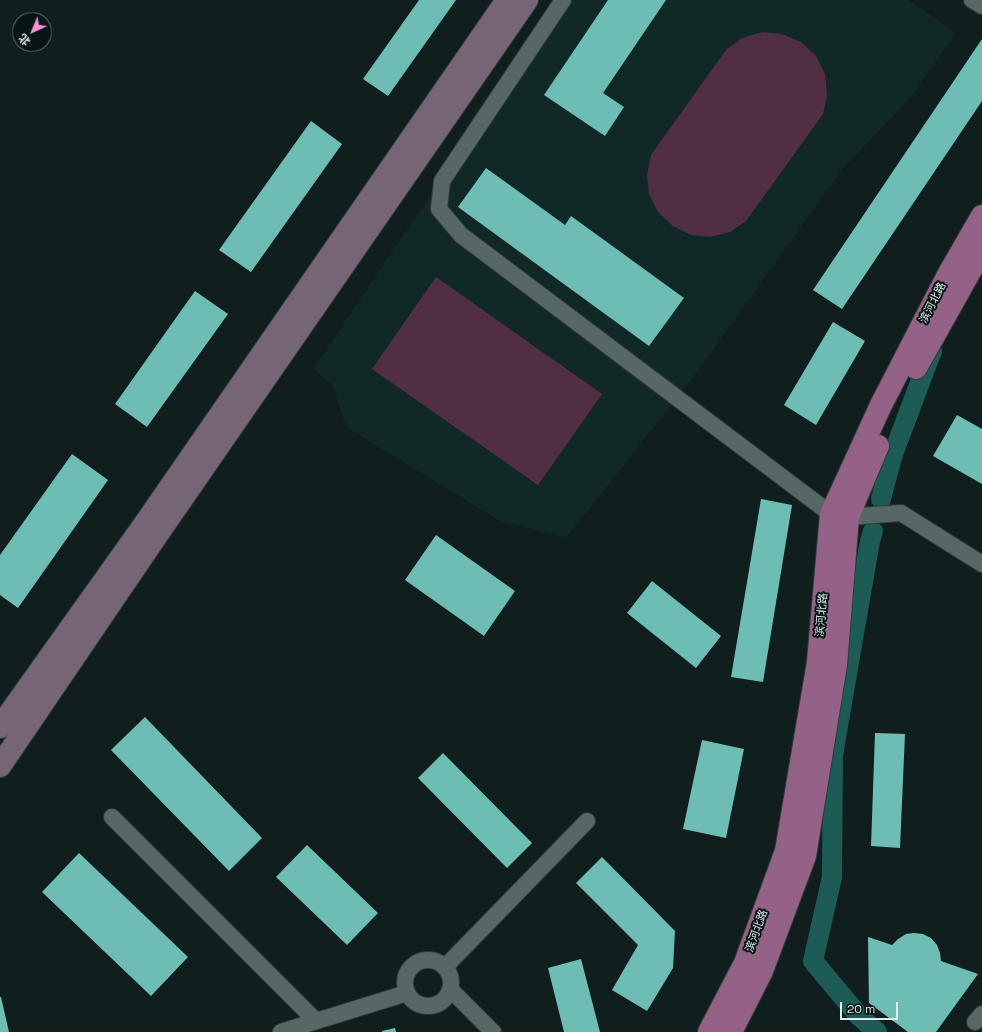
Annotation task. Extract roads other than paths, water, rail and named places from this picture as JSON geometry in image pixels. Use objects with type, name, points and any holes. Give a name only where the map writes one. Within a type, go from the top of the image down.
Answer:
[{"type":"main road","points":[[0,727],[144,525],[507,0]]},
{"type":"main road","points":[[0,766],[157,535],[527,0]]},
{"type":"main road","name":"滨河北路","points":[[709,1032],[745,964],[786,851],[818,662],[840,515],[880,405],[948,275],[982,216]]},
{"type":"main road","name":"滨河北路","points":[[731,1032],[762,971],[805,856],[836,665],[840,515],[894,408],[982,250]]},
{"type":"street","points":[[563,0],[442,181],[439,209],[461,235],[840,515],[900,513],[982,564]]},
{"type":"street","points":[[972,0],[982,6]]},
{"type":"street","points":[[112,817],[316,1021]]},
{"type":"street","points":[[445,967],[587,821]]},
{"type":"street","points":[[422,960],[439,962],[450,974],[452,982],[451,990],[448,997],[442,1003],[434,1007],[418,1005],[411,1000],[405,985],[409,969],[422,960]]},
{"type":"street","points":[[451,990],[493,1032]]},
{"type":"street","points":[[281,1032],[407,993]]},
{"type":"waterway","points":[[881,499],[892,457],[932,352]]},
{"type":"waterway","points":[[873,531],[833,755],[832,877],[813,961],[859,1016],[877,1032]]}]
